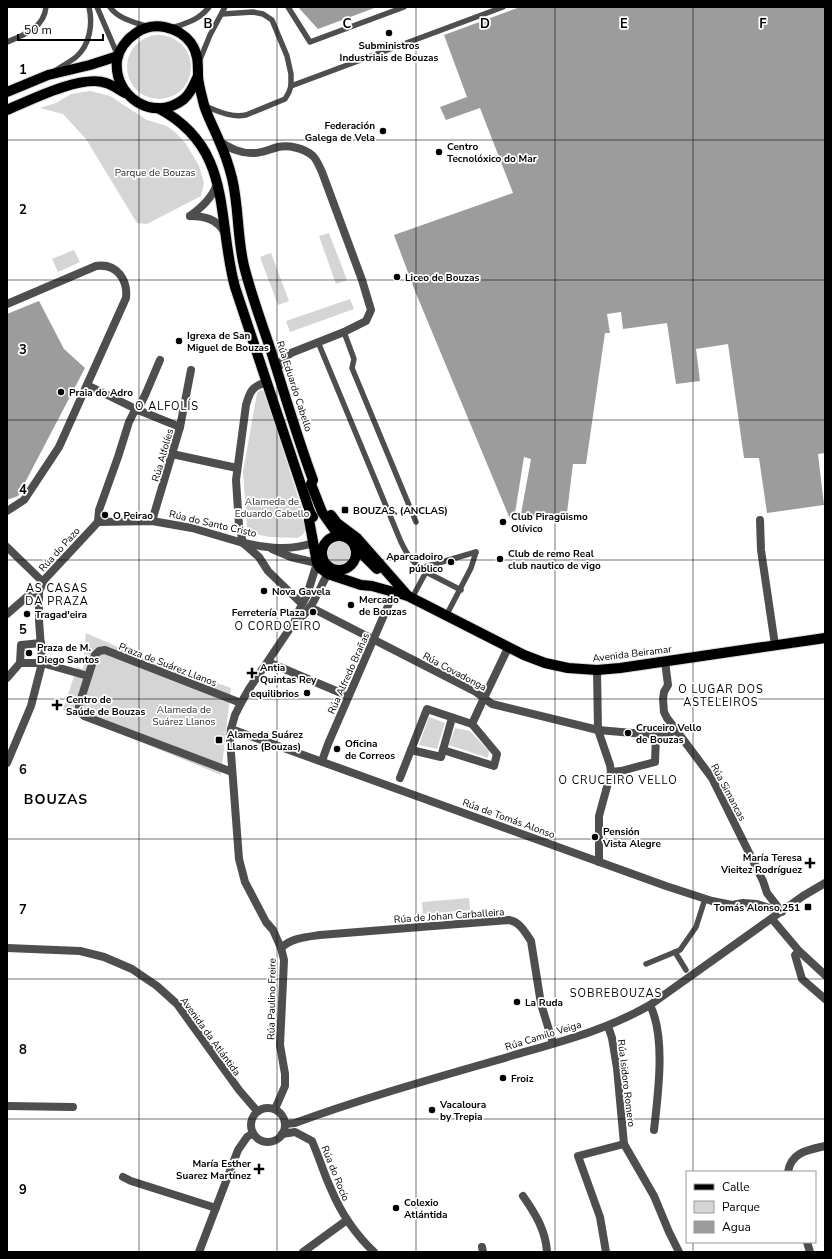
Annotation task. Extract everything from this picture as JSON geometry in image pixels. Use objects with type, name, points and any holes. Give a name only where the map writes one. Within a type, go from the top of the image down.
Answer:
[{"type":"main road","points":[[7,110],[56,89],[87,82],[105,82],[126,94],[135,102],[146,106],[158,108],[172,106],[183,99],[193,89],[198,76],[199,64],[196,53],[190,42],[182,34],[172,28],[160,26],[148,27],[129,38],[122,46],[118,56],[117,72],[120,84],[126,94]]},
{"type":"main road","points":[[7,92],[48,75],[90,65],[118,56]]},
{"type":"main road","name":"Rúa Eduardo Cabello","points":[[198,76],[204,106],[227,160],[233,181],[240,246],[244,266],[313,480],[311,484],[334,537]]},
{"type":"main road","points":[[158,108],[182,123],[197,139],[211,161],[218,183],[233,280],[310,512],[308,520],[316,542],[330,568]]},
{"type":"main road","points":[[313,480],[317,482],[325,504],[337,523],[357,538],[388,572],[391,578]]},
{"type":"main road","points":[[321,551],[324,544],[334,537]]},
{"type":"main road","name":"Rúa do Santo Cristo","points":[[316,542],[334,537]]},
{"type":"main road","name":"Avenida Beiramar","points":[[334,537],[349,539],[385,577],[391,578],[410,597]]},
{"type":"main road","points":[[316,542],[321,551],[322,558],[330,568]]},
{"type":"main road","points":[[330,568],[352,564],[355,559],[355,547]]},
{"type":"main road","name":"Avenida Beiramar","points":[[330,568],[361,585],[372,586],[410,597],[508,648],[545,663],[568,668],[597,670],[825,638]]},
{"type":"main road","name":"Avenida Beiramar","points":[[330,568],[365,580],[372,586]]},
{"type":"street","points":[[220,142],[245,153],[255,153],[288,146],[312,155],[318,162],[362,280],[371,310],[366,321],[344,332],[291,353],[283,360],[277,370]]},
{"type":"street","points":[[218,183],[211,198],[204,206],[190,216],[203,216],[210,218],[217,223],[226,234]]},
{"type":"street","points":[[7,304],[88,271],[96,266],[103,266],[113,269],[121,275],[126,284],[127,290],[126,298],[59,447],[24,500],[7,511]]},
{"type":"street","points":[[98,522],[99,510],[129,422],[134,412],[138,410],[160,360]]},
{"type":"street","name":"Rúa Alfolíes","points":[[152,521],[180,427],[191,370]]},
{"type":"street","points":[[243,543],[239,525],[236,480],[237,468],[248,395],[255,386],[266,382]]},
{"type":"street","points":[[87,385],[138,410],[180,427]]},
{"type":"street","points":[[172,454],[237,468]]},
{"type":"street","points":[[760,520],[761,550],[775,645]]},
{"type":"street","name":"Rúa do Santo Cristo","points":[[98,522],[152,521],[192,528],[243,543],[268,548],[291,557],[330,568]]},
{"type":"street","name":"Rúa do Pazo","points":[[38,591],[64,557],[98,522]]},
{"type":"street","name":"Rúa do Santo Cristo","points":[[268,548],[292,548],[316,542]]},
{"type":"street","name":"Rúa Covadonga","points":[[243,543],[258,557],[268,571],[306,606],[476,692],[492,704],[598,730],[656,734],[667,734],[676,730]]},
{"type":"street","points":[[7,547],[44,582]]},
{"type":"street","points":[[306,606],[330,568]]},
{"type":"street","points":[[231,729],[235,715],[241,703],[295,621],[301,619],[310,588],[330,568]]},
{"type":"street","points":[[7,614],[28,595],[38,591],[42,663],[31,706],[7,763]]},
{"type":"street","name":"Rúa Alfredo Brañas","points":[[322,761],[348,696],[394,592]]},
{"type":"street","points":[[7,678],[20,663],[21,645],[41,643]]},
{"type":"street","points":[[472,724],[508,648]]},
{"type":"street","name":"Praza de Suárez Llanos","points":[[232,772],[84,716],[79,711],[79,705],[95,655],[105,650],[241,703]]},
{"type":"street","name":"Rúa Simancas","points":[[665,661],[668,685],[664,692],[664,712],[712,778],[763,881],[767,893],[782,912]]},
{"type":"street","points":[[268,662],[348,696]]},
{"type":"street","points":[[20,663],[42,663],[88,676]]},
{"type":"street","points":[[597,670],[598,730],[611,772],[599,816],[599,862]]},
{"type":"street","points":[[400,778],[427,709],[472,724],[497,754],[494,766],[443,750]]},
{"type":"street","points":[[411,750],[441,756],[452,718]]},
{"type":"street","name":"Rúa Paulino Freire","points":[[231,729],[232,772],[235,793],[239,859],[245,882],[266,922],[273,930],[281,948],[284,960],[280,1044],[285,1074],[285,1086],[275,1109]]},
{"type":"street","name":"Rúa de Tomás Alonso","points":[[231,729],[705,899],[732,905],[743,902],[757,904],[782,912]]},
{"type":"street","points":[[611,772],[621,771],[655,762],[656,734]]},
{"type":"street","name":"Rúa Camilo Veiga","points":[[285,1124],[295,1123],[372,1097],[608,1026],[650,1005],[825,883]]},
{"type":"street","points":[[772,919],[799,951],[825,975]]},
{"type":"street","name":"Rúa de Johan Carballeira","points":[[281,948],[293,940],[320,935],[509,920],[515,921],[531,941],[541,1004],[553,1043]]},
{"type":"street","name":"Avenida da Atlántida","points":[[7,948],[80,951],[104,957],[132,969],[157,986],[177,1004],[235,1085],[257,1111]]},
{"type":"street","points":[[799,951],[795,955],[802,979],[825,999]]},
{"type":"street","points":[[650,1005],[655,1015],[658,1035],[660,1076],[654,1130]]},
{"type":"street","name":"Rúa Isidoro Romero","points":[[608,1026],[612,1038],[617,1068],[624,1144],[654,1196],[679,1252]]},
{"type":"street","points":[[7,1106],[73,1107]]},
{"type":"street","points":[[266,1107],[275,1109],[280,1112],[284,1118],[285,1124],[282,1134],[275,1140],[265,1142],[253,1134],[250,1124],[254,1114],[257,1111],[266,1107]]},
{"type":"street","name":"Rúa do Rocío","points":[[282,1134],[295,1132],[312,1141],[330,1189],[347,1220],[363,1241],[374,1252]]},
{"type":"street","points":[[199,1252],[238,1150],[247,1137],[253,1134]]},
{"type":"street","points":[[606,1252],[600,1217],[578,1156],[624,1144]]},
{"type":"street","points":[[788,1171],[794,1158],[802,1152],[825,1146]]},
{"type":"street","points":[[123,1177],[131,1181],[216,1208]]},
{"type":"street","points":[[523,1196],[536,1215],[546,1241],[547,1252]]},
{"type":"street","points":[[303,1252],[347,1220]]},
{"type":"lane","points":[[7,42],[29,33],[37,27],[46,11],[46,7]]},
{"type":"lane","points":[[48,75],[76,57],[85,46],[91,29],[89,7]]},
{"type":"lane","points":[[96,7],[118,56]]},
{"type":"lane","points":[[110,7],[123,18],[148,27]]},
{"type":"lane","points":[[172,28],[193,21],[204,13],[209,7]]},
{"type":"lane","points":[[199,64],[210,34],[225,7]]},
{"type":"lane","points":[[288,7],[310,42],[404,7]]},
{"type":"lane","points":[[291,86],[502,7]]},
{"type":"lane","points":[[204,106],[226,115],[246,115],[285,99],[291,86],[291,74],[287,56],[272,20],[263,14],[253,12],[222,14]]},
{"type":"lane","points":[[344,332],[354,359],[352,368],[416,522]]},
{"type":"lane","points":[[318,342],[409,558],[413,563],[424,570],[461,590]]},
{"type":"lane","points":[[410,597],[424,570],[476,552],[471,568],[461,590],[446,616]]},
{"type":"lane","points":[[646,964],[680,950],[696,927],[705,899]]},
{"type":"lane","points":[[675,952],[686,970]]},
{"type":"green space","points":[[153,35],[165,35],[182,44],[189,55],[191,67],[189,79],[182,90],[165,99],[153,99],[141,94],[132,85],[127,73],[127,61],[132,49],[141,40]]},
{"type":"green space","name":"Parque de Bouzas","points":[[90,91],[110,96],[147,120],[167,126],[176,133],[186,144],[199,166],[204,183],[201,196],[147,224],[137,223],[86,139],[63,114],[40,108],[56,103],[71,94]]},
{"type":"green space","points":[[329,233],[347,280],[336,284],[319,236]]},
{"type":"green space","points":[[74,250],[80,262],[58,272],[52,259]]},
{"type":"green space","points":[[271,253],[289,301],[278,305],[260,257]]},
{"type":"green space","points":[[350,299],[354,309],[290,332],[286,321]]},
{"type":"green space","name":"Alameda de Eduardo Cabello","points":[[260,390],[264,391],[307,525],[303,534],[298,538],[263,536],[251,531],[247,527],[243,472],[257,393]]},
{"type":"green space","points":[[339,540],[348,544],[352,553],[348,562],[339,566],[330,562],[326,553],[330,544]]},
{"type":"green space","name":"Alameda de Suárez Llanos","points":[[86,633],[125,650],[231,688],[221,775],[63,710],[77,667],[83,669]]},
{"type":"green space","points":[[429,717],[445,723],[437,749],[419,745]]},
{"type":"green space","points":[[455,728],[470,731],[489,751],[488,758],[449,745]]},
{"type":"green space","points":[[469,898],[470,910],[423,914],[422,902]]},
{"type":"water","points":[[298,7],[377,7],[318,29]]},
{"type":"water","points":[[520,7],[825,7],[825,453],[818,454],[824,505],[767,513],[759,458],[744,458],[728,344],[696,349],[700,381],[676,384],[667,323],[623,329],[621,312],[607,314],[610,333],[605,333],[586,464],[573,464],[566,521],[521,514],[531,459],[524,457],[515,513],[510,519],[415,291],[394,235],[513,193],[480,108],[446,120],[440,107],[467,97],[444,35]]},
{"type":"water","points":[[39,301],[64,349],[85,368],[18,496],[7,500],[7,314]]},
{"type":"place","name":"Subministros Industriais de Bouzas","points":[[389,33]]},
{"type":"place","name":"Federación Galega de Vela","points":[[383,131]]},
{"type":"place","name":"Centro Tecnolóxico do Mar","points":[[439,152]]},
{"type":"place","name":"Liceo de Bouzas","points":[[397,277]]},
{"type":"place","name":"Igrexa de San Miguel de Bouzas","points":[[179,341]]},
{"type":"place","name":"Praia do Adro","points":[[61,392]]},
{"type":"place","name":"BOUZAS, (ANCLAS)","points":[[345,510]]},
{"type":"place","name":"O Peirao","points":[[105,515]]},
{"type":"place","name":"Club Piragüismo Olívico","points":[[503,522]]},
{"type":"place","name":"Club de remo Real club nautico de vigo","points":[[500,559]]},
{"type":"place","name":"Aparcadoiro público","points":[[451,562]]},
{"type":"place","name":"Nova Gavela","points":[[264,591]]},
{"type":"place","name":"Mercado de Bouzas","points":[[351,605]]},
{"type":"place","name":"Ferretería Plaza","points":[[313,612]]},
{"type":"place","name":"Tragad'eira","points":[[27,614]]},
{"type":"place","name":"Praza de M. Diego Santos","points":[[29,653]]},
{"type":"place","name":"Antia Quintas Rey","points":[[252,673]]},
{"type":"place","name":"equilibrios","points":[[307,693]]},
{"type":"place","name":"Centro de Saúde de Bouzas","points":[[57,705]]},
{"type":"place","name":"Cruceiro Vello de Bouzas","points":[[628,733]]},
{"type":"place","name":"Alameda Suárez Llanos (Bouzas)","points":[[219,740]]},
{"type":"place","name":"Oficina de Correos","points":[[337,749]]},
{"type":"place","name":"Pensión Vista Alegre","points":[[595,837]]},
{"type":"place","name":"María Teresa Vieitez Rodríguez","points":[[810,863]]},
{"type":"place","name":"Tomás Alonso,251","points":[[808,907]]},
{"type":"place","name":"La Ruda","points":[[517,1002]]},
{"type":"place","name":"Froiz","points":[[503,1078]]},
{"type":"place","name":"Vacaloura by Trepia","points":[[432,1110]]},
{"type":"place","name":"María Esther Suarez Martínez","points":[[259,1169]]},
{"type":"place","name":"Colexio Atlántida","points":[[396,1208]]},
{"type":"district","name":"O ALFOLÍS","points":[[167,406]]},
{"type":"district","name":"AS CASAS DA PRAZA","points":[[57,594]]},
{"type":"district","name":"O CORDOEIRO","points":[[278,626]]},
{"type":"district","name":"O LUGAR DOS ASTELEIROS","points":[[721,695]]},
{"type":"district","name":"O CRUCEIRO VELLO","points":[[618,780]]},
{"type":"district","name":"BOUZAS","points":[[56,799]]},
{"type":"district","name":"SOBREBOUZAS","points":[[616,993]]}]
